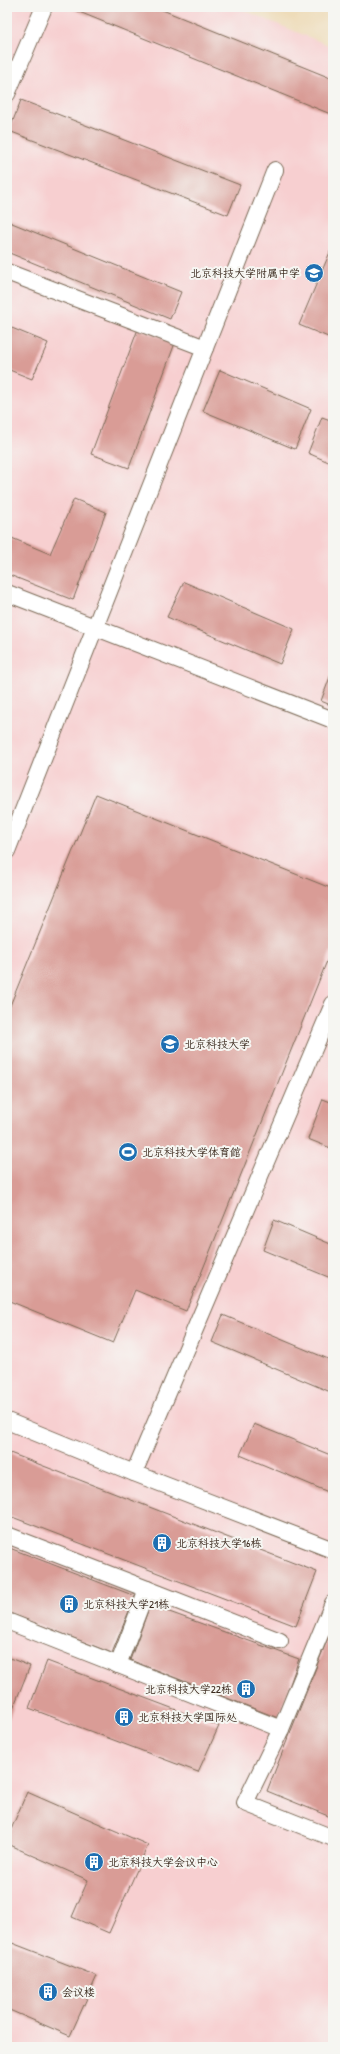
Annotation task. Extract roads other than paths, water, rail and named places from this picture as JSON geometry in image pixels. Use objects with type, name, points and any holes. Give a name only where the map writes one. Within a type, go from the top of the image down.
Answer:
[{"type":"street","points":[[7,94],[44,7]]},
{"type":"street","points":[[7,851],[275,170]]},
{"type":"street","points":[[7,272],[205,348]]},
{"type":"street","points":[[7,593],[333,720]]},
{"type":"street","points":[[134,1473],[333,1004]]},
{"type":"street","points":[[7,1421],[134,1473],[333,1550]]},
{"type":"street","points":[[7,1535],[280,1641]]},
{"type":"street","points":[[118,1665],[147,1589]]},
{"type":"street","points":[[333,1603],[281,1729],[245,1803],[333,1838]]},
{"type":"street","points":[[7,1621],[281,1729]]},
{"type":"place","name":"北京科技大学附属中学","points":[[314,273]]},
{"type":"place","name":"北京科技大学","points":[[170,1044]]},
{"type":"place","name":"北京科技大学体育館","points":[[128,1152]]},
{"type":"place","name":"北京科技大学16栋","points":[[162,1543]]},
{"type":"place","name":"北京科技大学21栋","points":[[69,1604]]},
{"type":"place","name":"北京科技大学22栋","points":[[246,1689]]},
{"type":"place","name":"北京科技大学国际处","points":[[124,1717]]},
{"type":"place","name":"北京科技大学会议中心","points":[[94,1862]]},
{"type":"place","name":"会议楼","points":[[48,1992]]}]
